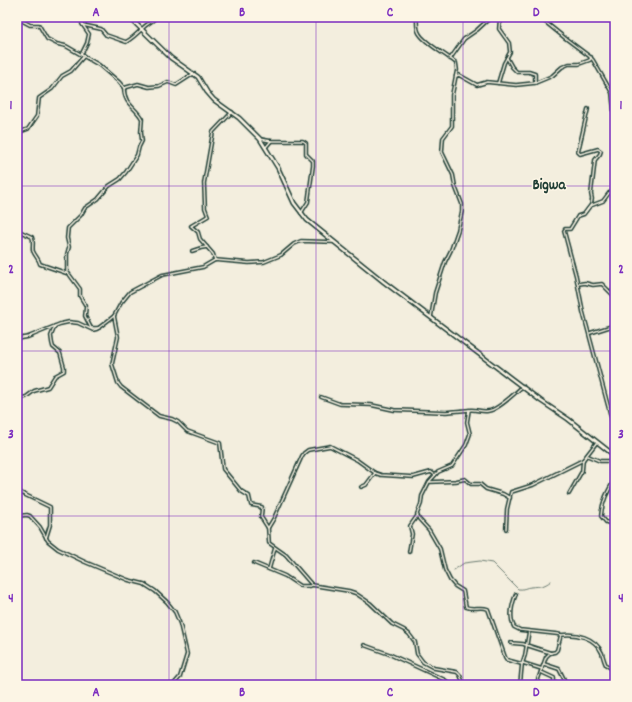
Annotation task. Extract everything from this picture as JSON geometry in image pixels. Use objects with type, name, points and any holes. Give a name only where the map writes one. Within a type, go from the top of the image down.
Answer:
[{"type":"street","points":[[80,17],[89,34],[87,43],[81,55]]},
{"type":"street","points":[[129,17],[171,58],[199,79],[210,96],[232,112],[260,139],[282,175],[294,203],[307,220],[431,317],[615,456]]},
{"type":"street","points":[[83,25],[101,29],[106,35],[126,42],[152,22],[156,17]]},
{"type":"street","points":[[417,17],[419,34],[457,66],[452,92],[452,126],[443,138],[442,152],[453,175],[462,204],[462,211],[458,230],[445,262],[435,293],[431,317]]},
{"type":"street","points":[[450,59],[464,39],[477,30],[491,17]]},
{"type":"street","points":[[498,83],[510,52],[509,43],[499,28],[500,17]]},
{"type":"street","points":[[539,17],[591,57],[614,98],[613,115],[615,122]]},
{"type":"street","points":[[17,18],[30,25],[39,25],[47,39],[56,44],[66,46],[99,65],[124,88],[128,103],[142,119],[142,141],[137,154],[124,175],[118,181],[109,186],[98,199],[85,208],[81,215],[68,228],[67,238],[69,247],[67,254],[67,272]]},
{"type":"street","points":[[17,133],[28,129],[37,116],[39,98],[54,88],[62,76],[70,72],[84,56]]},
{"type":"street","points":[[456,76],[459,75],[476,85],[487,82],[516,85],[535,84],[552,76],[562,67],[569,64],[579,64],[590,60],[591,57]]},
{"type":"street","points":[[507,58],[513,68],[518,72],[535,74],[535,84]]},
{"type":"street","points":[[124,88],[136,85],[149,87],[159,86],[168,82],[176,85],[193,74]]},
{"type":"street","points":[[588,110],[578,152],[580,154],[598,149],[601,151],[595,160],[591,194],[592,205]]},
{"type":"street","points":[[215,260],[212,252],[200,238],[198,232],[191,226],[208,216],[205,208],[204,183],[213,132],[232,112]]},
{"type":"street","points":[[260,139],[271,141],[303,141],[306,143],[307,156],[313,161],[308,202],[301,213]]},
{"type":"street","points":[[266,147],[271,141]]},
{"type":"street","points":[[615,190],[609,193],[602,201],[588,207],[586,213],[577,217],[570,229],[564,231],[615,432]]},
{"type":"street","points":[[17,230],[29,234],[32,237],[34,240],[33,252],[40,264],[67,272],[80,289],[80,296],[86,306],[85,316],[90,327],[99,328]]},
{"type":"street","points":[[17,339],[31,336],[55,326],[72,322],[93,330],[99,328],[114,316],[127,296],[135,289],[162,275],[203,267],[215,260],[249,263],[264,262],[281,255],[294,244],[301,241],[334,242]]},
{"type":"street","points":[[192,251],[207,248]]},
{"type":"street","points":[[578,284],[585,283],[592,286],[602,284],[615,297]]},
{"type":"street","points":[[114,316],[118,337],[112,362],[119,386],[159,416],[170,418],[178,422],[187,431],[220,443],[223,469],[241,491],[249,496],[252,505],[262,507],[261,518],[268,528],[269,542],[286,555],[312,585]]},
{"type":"street","points":[[590,333],[615,325]]},
{"type":"street","points":[[17,399],[26,398],[34,391],[48,387],[54,377],[64,371],[60,353],[53,347],[52,343],[51,336],[55,326]]},
{"type":"street","points":[[322,397],[340,404],[371,405],[394,410],[446,412],[469,410],[486,411],[493,409],[523,386]]},
{"type":"street","points":[[408,552],[412,534],[410,526],[417,516],[422,503],[422,496],[429,482],[442,469],[452,466],[466,445],[470,434],[467,422],[469,410]]},
{"type":"street","points":[[506,529],[507,509],[512,492],[533,485],[584,460],[597,442]]},
{"type":"street","points":[[268,528],[276,515],[302,456],[306,451],[331,446],[362,463],[375,473],[386,476],[413,477],[431,472],[435,476]]},
{"type":"street","points":[[588,456],[600,461],[615,461]]},
{"type":"street","points":[[569,494],[582,471],[584,460]]},
{"type":"street","points":[[361,487],[366,485],[375,473]]},
{"type":"street","points":[[429,482],[456,481],[465,479],[471,484],[480,484],[486,489],[503,494],[510,498]]},
{"type":"street","points":[[615,479],[606,493],[602,516],[606,522],[615,525]]},
{"type":"street","points":[[17,491],[50,507],[50,525],[46,538]]},
{"type":"street","points":[[17,516],[27,515],[35,520],[46,538],[54,546],[70,555],[128,580],[149,586],[173,608],[182,629],[187,654],[180,677],[173,685]]},
{"type":"street","points":[[417,516],[427,528],[439,547],[445,570],[450,580],[455,586],[463,591],[466,607],[488,609],[506,659],[542,669]]},
{"type":"street","points":[[269,569],[276,547]]},
{"type":"street","points":[[254,563],[285,576],[300,586],[312,585],[349,591],[363,598],[392,624],[408,633],[423,662],[434,668],[458,673],[464,685]]},
{"type":"street","points":[[516,594],[512,611],[512,623],[514,627],[529,632],[558,634],[561,636],[572,635],[592,640],[602,653],[606,665],[615,671]]},
{"type":"street","points":[[520,685],[529,632]]},
{"type":"street","points":[[536,685],[546,657],[557,650],[561,636]]},
{"type":"street","points":[[511,643],[551,653]]},
{"type":"street","points":[[364,645],[389,654],[445,680],[451,685]]},
{"type":"street","points":[[544,664],[559,669],[564,679],[564,685]]},
{"type":"street","points":[[541,672],[554,678],[554,685]]},
{"type":"waterway","points":[[454,570],[464,563],[480,561],[492,563],[518,589],[542,586],[551,581]]},
{"type":"district","name":"Bigwa","points":[[549,186]]}]
